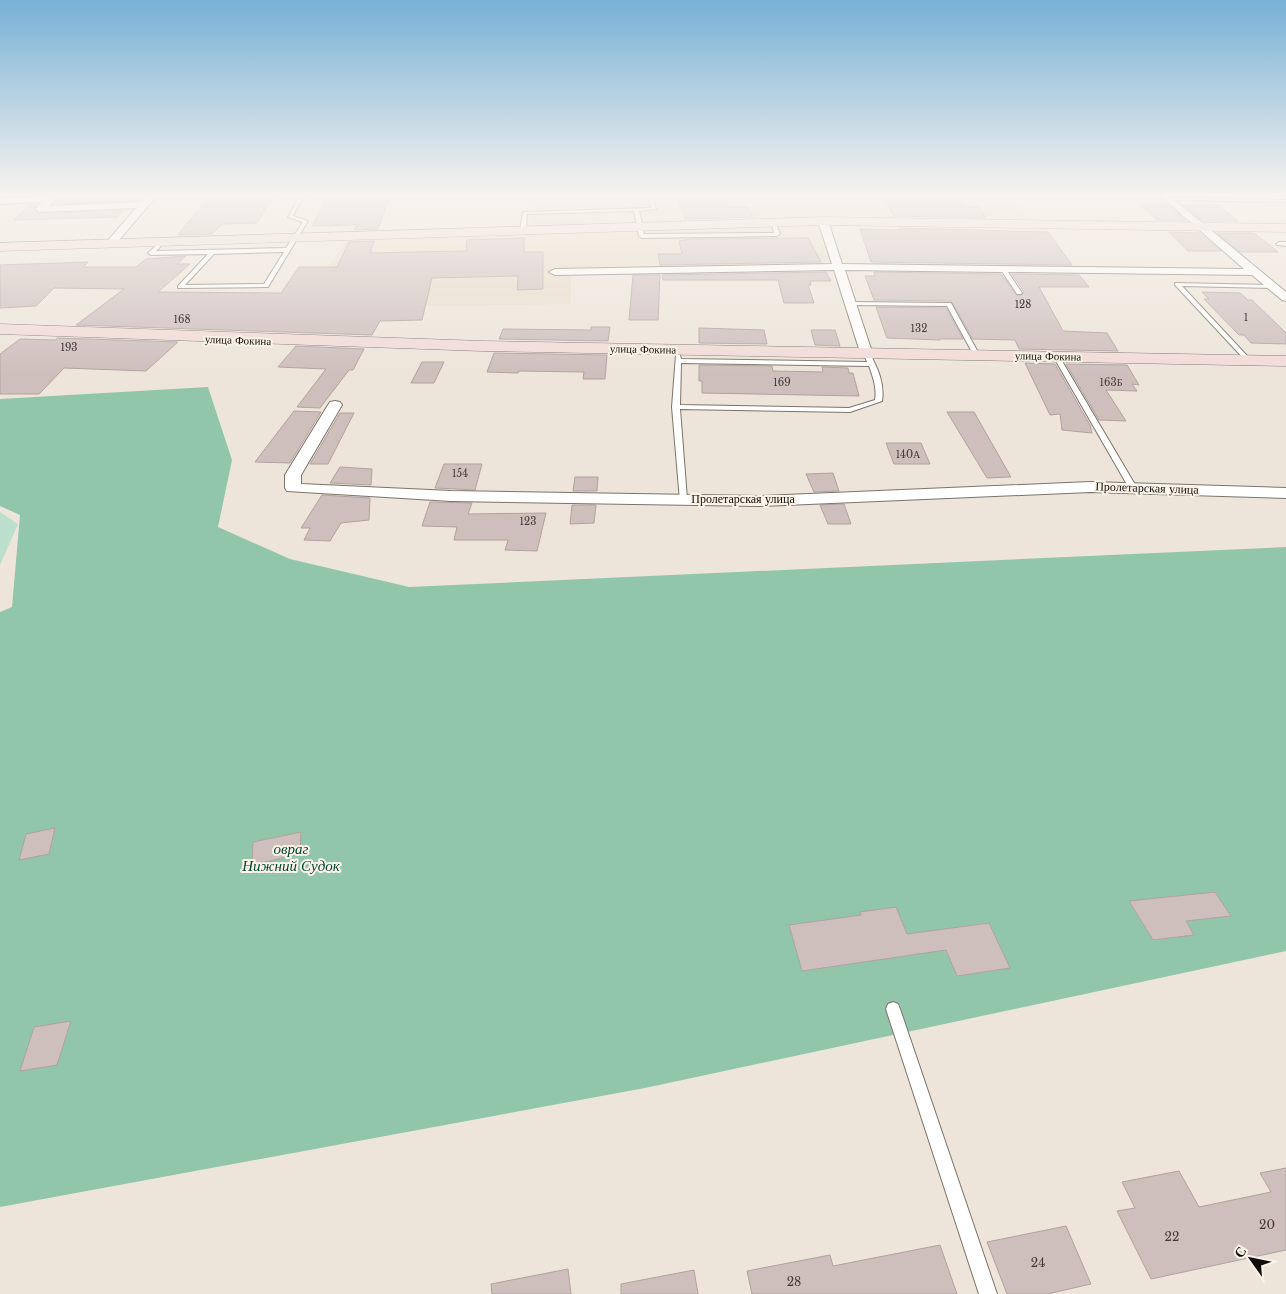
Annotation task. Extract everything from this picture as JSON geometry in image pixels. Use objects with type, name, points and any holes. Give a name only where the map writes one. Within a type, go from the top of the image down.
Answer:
[{"type":"main road","name":"улица Фокина","points":[[0,329],[244,340],[678,355],[869,358],[976,354],[1286,360]]},
{"type":"street","points":[[833,253],[869,358]]},
{"type":"street","points":[[1233,253],[1286,298]]},
{"type":"street","points":[[555,272],[838,267],[1002,267],[1255,272]]},
{"type":"street","name":"Пролетарская улица","points":[[335,405],[293,475],[294,488],[451,496],[760,501],[1081,487],[1286,493]]},
{"type":"lane","points":[[211,253],[180,287],[266,286],[286,253]]},
{"type":"lane","points":[[1002,267],[1019,293]]},
{"type":"lane","points":[[1248,360],[1177,284],[1272,286]]},
{"type":"lane","points":[[850,304],[949,304],[976,354]]},
{"type":"lane","points":[[678,355],[676,407],[683,499]]},
{"type":"lane","points":[[1056,356],[1133,488]]},
{"type":"lane","points":[[676,407],[850,410],[878,401],[880,394],[869,358]]},
{"type":"lane","points":[[893,1009],[988,1294]]},
{"type":"shaded area","points":[[338,253],[830,253],[834,263],[571,270],[571,304],[300,308]]},
{"type":"green space","name":"овраг Нижний Судок","points":[[208,387],[232,460],[218,527],[290,559],[409,587],[1286,547],[1286,951],[645,1088],[0,1207],[0,612],[12,607],[20,515],[0,506],[0,399]]},
{"type":"green space","points":[[0,512],[18,524],[0,565]]},
{"type":"building","points":[[344,253],[543,253],[543,289],[517,290],[518,276],[432,278],[422,320],[380,321],[372,335],[76,325],[124,289],[54,288],[36,306],[0,308],[0,265],[88,262],[83,267],[136,267],[146,259],[186,256],[177,264],[190,264],[158,292],[281,293],[299,267],[337,267]]},
{"type":"building","points":[[816,253],[821,262],[660,265],[658,254]]},
{"type":"building","points":[[868,253],[1064,253],[1072,265],[871,262]]},
{"type":"building","points":[[826,272],[831,281],[810,281],[811,285],[808,285],[814,303],[784,303],[778,280],[663,280],[662,275]]},
{"type":"building","points":[[874,272],[1001,274],[1017,296],[1022,295],[1024,292],[1012,274],[1079,275],[1089,287],[1039,287],[1063,331],[1107,333],[1118,351],[1019,349],[1015,340],[973,339],[951,301],[874,300],[865,276],[875,276]]},
{"type":"building","points":[[633,275],[660,275],[658,320],[629,320]]},
{"type":"building","points":[[1202,292],[1240,293],[1248,300],[1252,300],[1286,333],[1286,344],[1251,343],[1244,335],[1239,335],[1204,299],[1209,299]]},
{"type":"building","points":[[876,307],[946,308],[963,339],[887,338]]},
{"type":"building","points":[[591,327],[610,327],[608,341],[499,339],[503,329],[591,330]]},
{"type":"building","points":[[699,328],[764,330],[767,344],[699,343]]},
{"type":"building","points":[[811,330],[835,330],[840,346],[815,345]]},
{"type":"building","points":[[58,338],[178,342],[146,371],[64,368],[39,394],[0,394],[0,354],[20,339],[55,340]]},
{"type":"building","points":[[296,346],[364,349],[353,370],[349,370],[320,408],[297,407],[326,369],[278,367]]},
{"type":"building","points":[[494,353],[607,355],[605,379],[583,379],[584,372],[487,372]]},
{"type":"building","points":[[422,362],[444,362],[434,383],[411,383]]},
{"type":"building","points":[[1025,363],[1055,364],[1090,425],[1092,433],[1062,430],[1060,414],[1050,415]]},
{"type":"building","points":[[1066,364],[1127,365],[1139,385],[1132,384],[1137,391],[1106,390],[1126,421],[1099,420]]},
{"type":"building","points":[[699,365],[772,366],[773,371],[823,372],[822,367],[848,368],[849,373],[853,373],[859,396],[702,393],[702,381],[699,381]]},
{"type":"building","points":[[294,411],[321,412],[290,463],[255,462]]},
{"type":"building","points":[[947,412],[974,412],[1011,477],[987,478]]},
{"type":"building","points":[[340,413],[354,413],[328,464],[310,464]]},
{"type":"building","points":[[886,443],[921,443],[930,464],[894,464]]},
{"type":"building","points":[[444,464],[482,464],[475,490],[435,488]]},
{"type":"building","points":[[340,467],[372,469],[371,485],[330,483]]},
{"type":"building","points":[[833,473],[839,491],[814,492],[806,474]]},
{"type":"building","points":[[575,477],[598,477],[597,491],[573,491]]},
{"type":"building","points":[[322,495],[370,498],[369,520],[341,523],[330,541],[304,540],[310,528],[301,528]]},
{"type":"building","points":[[430,502],[472,503],[468,514],[546,513],[537,551],[505,550],[508,540],[454,540],[457,527],[422,526]]},
{"type":"building","points":[[844,504],[851,524],[828,524],[820,505]]},
{"type":"building","points":[[572,505],[596,505],[594,523],[570,524]]},
{"type":"building","points":[[55,828],[49,854],[19,860],[26,834]]},
{"type":"building","points":[[301,832],[300,854],[252,865],[253,842]]},
{"type":"building","points":[[1215,892],[1231,916],[1186,921],[1194,935],[1153,940],[1129,901]]},
{"type":"building","points":[[896,907],[907,934],[989,923],[1010,968],[957,976],[946,950],[802,971],[789,925],[861,915],[860,912]]},
{"type":"building","points":[[71,1021],[57,1065],[20,1071],[34,1027]]},
{"type":"building","points":[[1286,1168],[1286,1250],[1151,1279],[1117,1211],[1135,1208],[1122,1182],[1179,1171],[1199,1207],[1271,1192],[1260,1173]]},
{"type":"building","points":[[1066,1226],[1091,1284],[1047,1294],[1007,1294],[987,1242]]},
{"type":"building","points":[[940,1245],[957,1294],[752,1294],[747,1271],[830,1255],[833,1266]]},
{"type":"building","points":[[568,1269],[571,1294],[492,1294],[491,1284]]},
{"type":"building","points":[[694,1270],[698,1294],[621,1294],[621,1284]]}]
